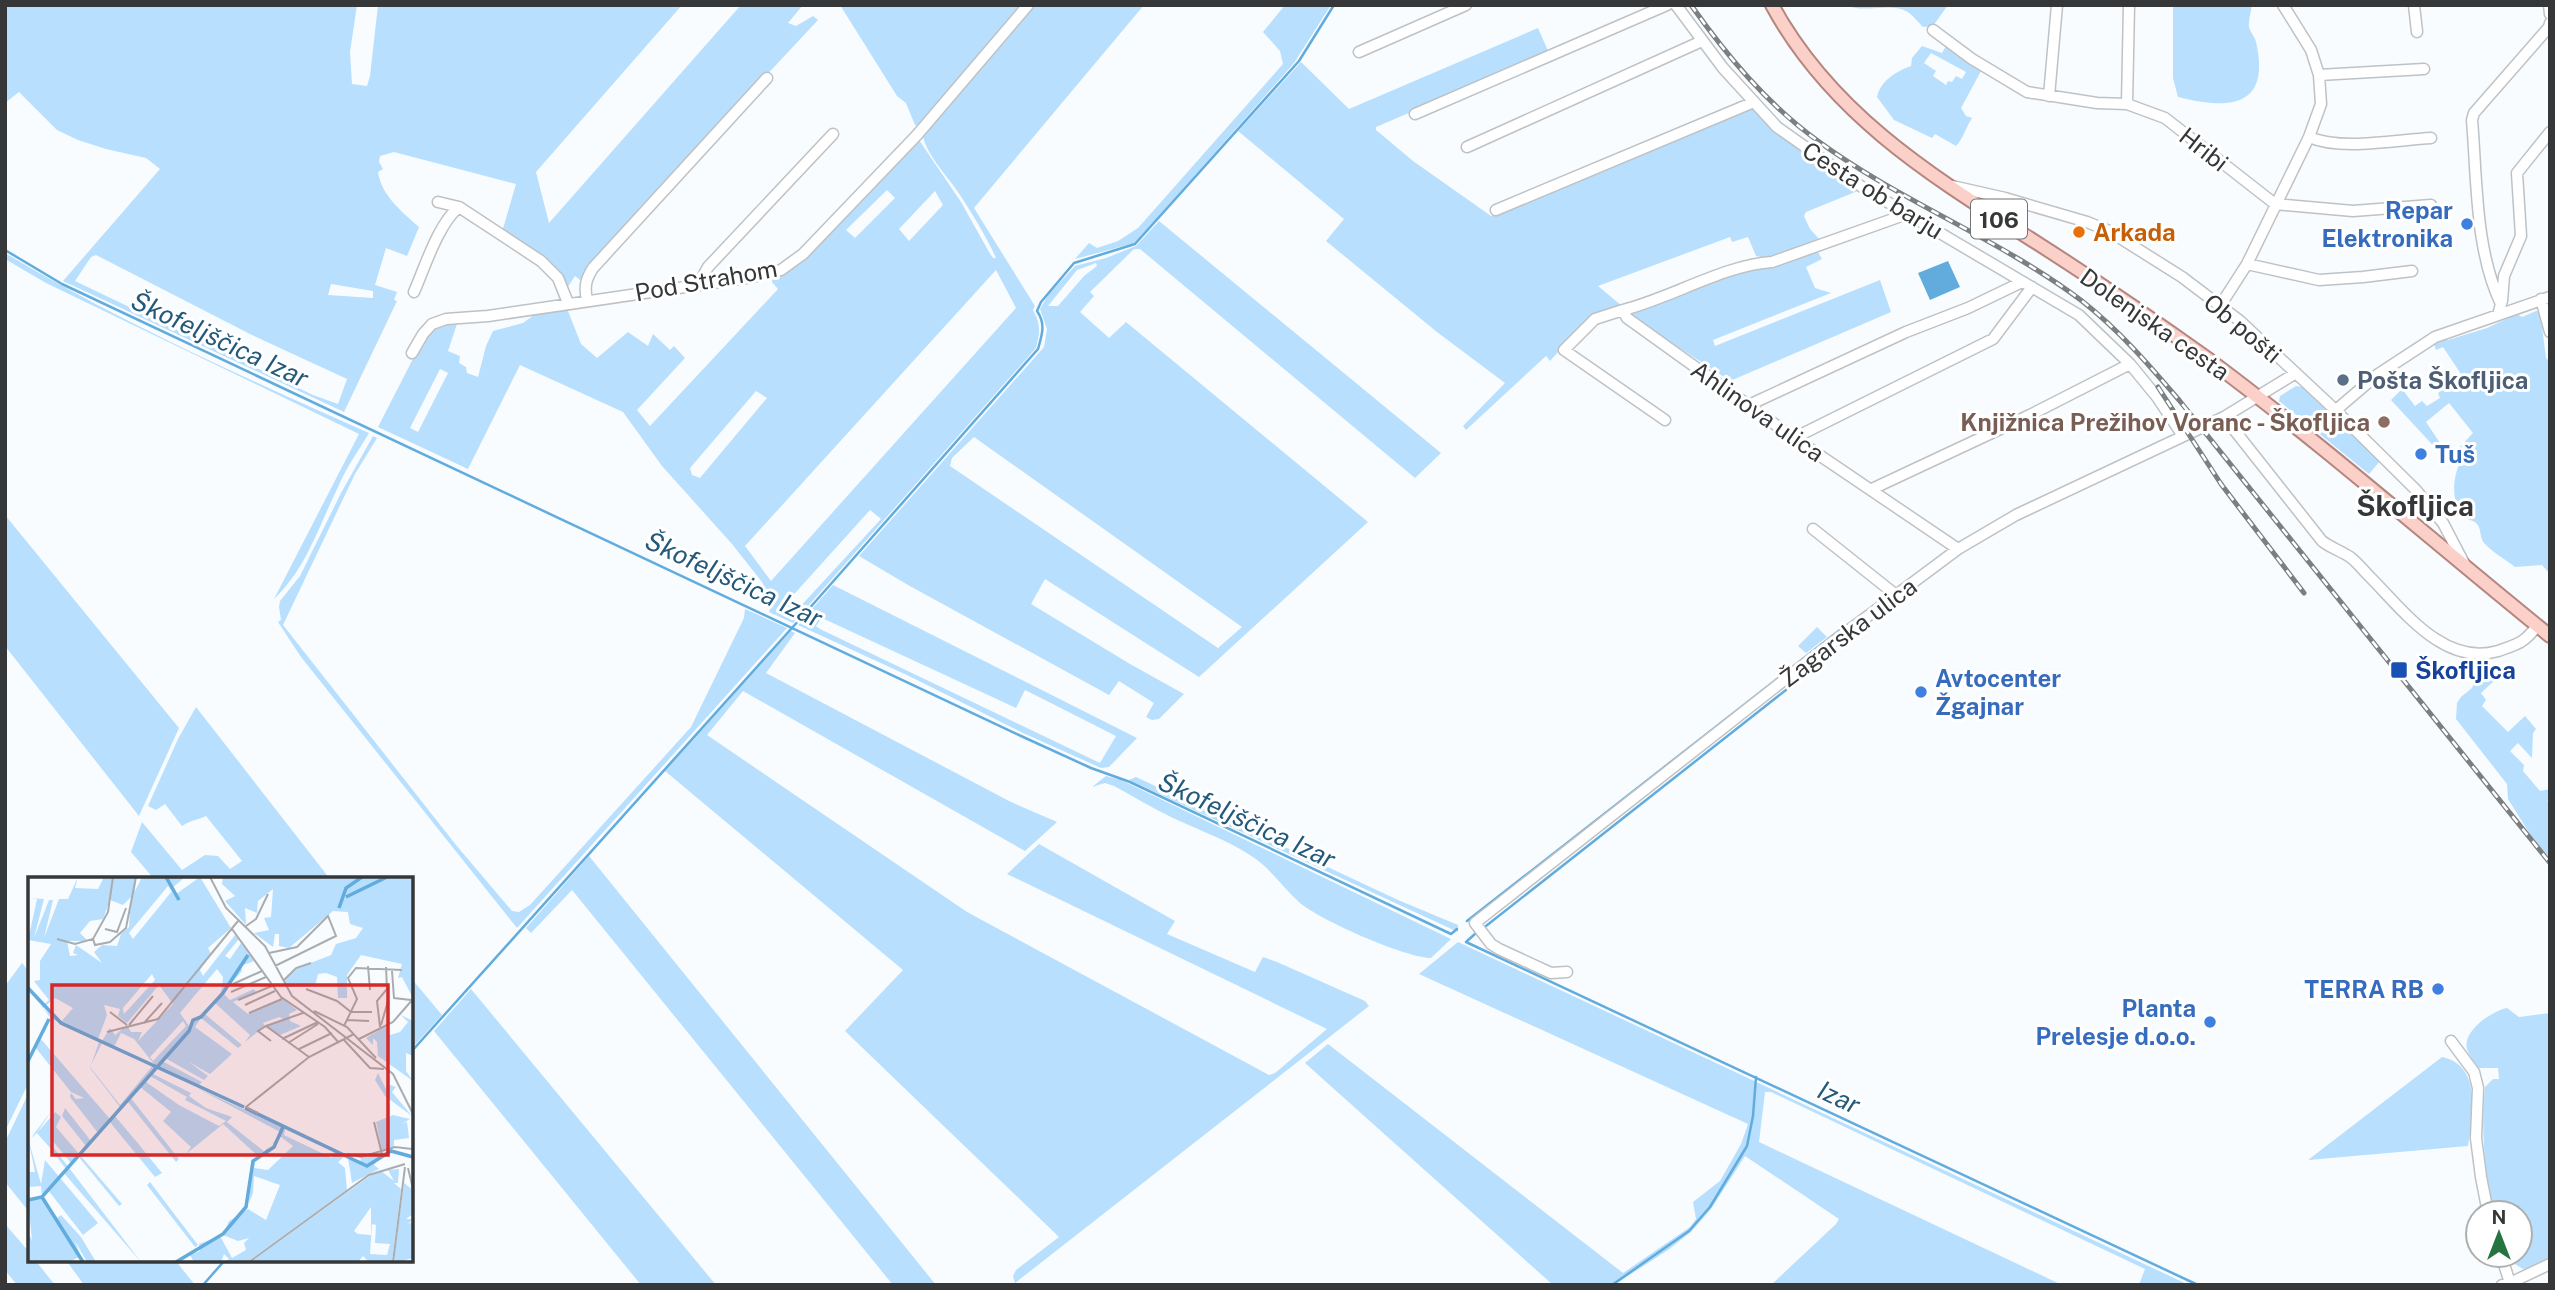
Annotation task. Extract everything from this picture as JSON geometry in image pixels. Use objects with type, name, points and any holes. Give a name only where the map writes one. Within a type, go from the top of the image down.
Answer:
[{"type":"main road","name":"Dolenjska cesta","points":[[1772,5],[1799,47],[1855,113],[1883,138],[1947,186],[2101,284],[2209,360],[2345,466],[2468,571],[2550,636]]},
{"type":"street","name":"Pod Strahom","points":[[412,353],[432,324],[446,319],[488,316],[781,270],[803,254],[918,135],[1028,5]]},
{"type":"street","points":[[1359,51],[1466,5]]},
{"type":"street","points":[[1415,114],[1667,5]]},
{"type":"street","name":"Cesta ob barju","points":[[1676,5],[1702,41],[1777,127],[1817,158],[2079,315],[2130,364],[2157,397],[2183,436]]},
{"type":"street","points":[[2049,96],[2057,5]]},
{"type":"street","points":[[2127,104],[2129,5]]},
{"type":"street","points":[[2220,306],[2247,264],[2309,137],[2321,104],[2319,75],[2311,50],[2283,5]]},
{"type":"street","points":[[2414,5],[2417,32]]},
{"type":"street","points":[[2549,5],[2550,14]]},
{"type":"street","points":[[2500,309],[2483,247],[2472,120],[2474,113],[2523,60],[2550,23]]},
{"type":"street","name":"Hribi","points":[[1933,30],[2027,92],[2097,103],[2127,104],[2165,118],[2275,204]]},
{"type":"street","points":[[1466,147],[1702,41]]},
{"type":"street","points":[[2319,75],[2424,69]]},
{"type":"street","points":[[587,300],[584,289],[593,268],[767,78]]},
{"type":"street","points":[[1496,210],[1754,102]]},
{"type":"street","points":[[2500,309],[2504,276],[2521,236],[2517,173],[2550,132]]},
{"type":"street","points":[[698,285],[708,267],[833,134]]},
{"type":"street","points":[[2309,137],[2319,142],[2342,144],[2431,138]]},
{"type":"street","name":"Ob pošti","points":[[1947,186],[2005,198],[2098,226],[2182,277],[2240,321],[2336,410],[2415,489],[2443,523],[2468,571]]},
{"type":"street","points":[[438,202],[459,207],[553,270],[568,303]]},
{"type":"street","points":[[2275,204],[2353,211],[2431,205]]},
{"type":"street","points":[[414,292],[444,226],[459,207]]},
{"type":"street","points":[[1665,421],[1564,350],[1595,319],[1644,305],[1751,263],[1772,262],[1907,214]]},
{"type":"street","points":[[2247,264],[2319,280],[2412,271]]},
{"type":"street","points":[[1749,405],[2022,282]]},
{"type":"street","points":[[1794,438],[1993,339],[2032,287]]},
{"type":"street","points":[[2336,410],[2377,375],[2435,337],[2500,309],[2545,298],[2550,332]]},
{"type":"street","name":"Ahlinova ulica","points":[[1623,310],[1627,318],[1794,438],[1958,549]]},
{"type":"street","points":[[1872,489],[2030,415],[2130,364]]},
{"type":"street","name":"Žagarska ulica","points":[[1567,972],[1551,973],[1499,949],[1490,944],[1475,923],[1958,549],[2017,515],[2224,417],[2296,373]]},
{"type":"street","name":"Dolenjska cesta","points":[[2224,417],[2322,541],[2351,558],[2422,629],[2448,647],[2472,655],[2489,653],[2525,642],[2537,625]]},
{"type":"street","points":[[1813,529],[1896,595]]},
{"type":"street","points":[[2451,1041],[2474,1072],[2478,1088],[2476,1138],[2486,1199]]},
{"type":"street","points":[[2506,1284],[2550,1264]]},
{"type":"shaded area","points":[[5,5],[357,5],[350,52],[352,84],[367,86],[378,5],[682,5],[536,172],[549,223],[741,5],[803,5],[788,23],[796,26],[813,16],[818,20],[608,245],[580,280],[575,276],[567,288],[554,266],[502,232],[516,184],[394,152],[380,156],[379,162],[383,169],[378,172],[383,188],[393,202],[419,227],[407,256],[386,248],[375,285],[397,292],[394,300],[397,301],[344,412],[63,281],[160,169],[146,158],[106,149],[57,130],[19,92],[5,103]],"holes":[[[96,255],[252,335],[347,379],[338,404],[313,395],[75,281],[91,257]],[[331,284],[373,291],[373,298],[328,295]]]},
{"type":"shaded area","points":[[840,5],[1024,5],[919,126],[915,125],[906,103],[897,96]]},
{"type":"shaded area","points":[[1033,5],[1144,5],[974,208],[1035,306],[1033,310],[1039,329],[1036,348],[793,623],[769,612],[772,603],[762,582],[662,466],[623,412],[520,365],[468,469],[378,427],[416,353],[435,325],[458,321],[448,351],[460,356],[459,363],[466,367],[467,373],[478,377],[493,331],[523,323],[542,309],[566,306],[581,344],[597,358],[628,332],[648,346],[653,334],[670,350],[674,346],[685,358],[637,410],[650,426],[778,289],[772,282],[772,276],[806,258],[916,140],[919,140],[961,202],[993,258],[996,258],[956,188],[932,157],[924,141],[923,134],[943,114]],"holes":[[[887,190],[895,198],[855,238],[846,230]],[[935,191],[943,205],[909,241],[899,229]],[[996,270],[1016,308],[771,581],[745,546]],[[440,369],[448,373],[418,432],[410,428]],[[756,391],[767,398],[700,478],[692,475],[690,468]],[[870,510],[881,519],[797,610],[787,602]]]},
{"type":"shaded area","points":[[1285,5],[1331,5],[1294,63],[1135,243],[1075,259],[1089,243],[1097,248],[1118,241],[1138,228],[1283,64],[1280,51],[1263,32]]},
{"type":"shaded area","points":[[1844,5],[1948,5],[1933,26],[1923,27],[1906,11],[1899,9]]},
{"type":"shaded area","points":[[2173,5],[2252,5],[2249,27],[2256,42],[2259,64],[2257,80],[2251,92],[2242,99],[2229,103],[2178,97],[2173,78]]},
{"type":"shaded area","points":[[1538,28],[1549,53],[1376,127],[1376,130],[1413,161],[1491,216],[1747,108],[1752,108],[1776,130],[1860,190],[1806,212],[1804,216],[1810,229],[1821,241],[1771,259],[1756,256],[1748,237],[1732,242],[1730,237],[1598,286],[1622,306],[1570,339],[1550,361],[1546,356],[1466,430],[1463,426],[1505,383],[1437,332],[1326,241],[1344,219],[1238,131],[1301,62],[1349,109]]},
{"type":"shaded area","points":[[1922,46],[1942,53],[1946,46],[1981,71],[1961,108],[1966,116],[1972,118],[1956,146],[1935,134],[1932,138],[1894,120],[1877,97],[1890,77],[1911,66],[1912,58]],"holes":[[[1931,53],[1966,72],[1962,79],[1956,76],[1946,85],[1933,76],[1936,71],[1924,63]]]},
{"type":"shaded area","points":[[1159,221],[1441,453],[1415,478],[1140,249],[1134,249],[1090,292],[1094,296],[1080,312],[1109,338],[1126,322],[1368,522],[1199,677],[1045,579],[1031,604],[1184,694],[1159,719],[1152,720],[1146,717],[1154,703],[1119,681],[1109,695],[859,556],[1044,347],[1047,329],[1040,309],[1048,295],[1075,266],[1136,246]],"holes":[[[1096,263],[1097,266],[1084,276],[1058,306],[1048,306],[1077,270]],[[974,437],[1242,627],[1218,648],[950,466],[952,458]]]},
{"type":"shaded area","points":[[1817,250],[1822,259],[1806,267],[1815,288],[1831,293],[1713,340],[1715,346],[1880,280],[1891,312],[1730,381],[1631,316],[1633,311],[1762,265]]},
{"type":"shaded area","points":[[5,253],[139,326],[369,433],[342,478],[304,560],[274,599],[359,434],[46,283],[5,259]]},
{"type":"shaded area","points":[[2540,311],[2546,358],[2550,362],[2550,574],[2542,565],[2515,567],[2482,541],[2478,525],[2466,518],[2457,506],[2454,483],[2461,461],[2457,450],[2473,433],[2449,403],[2426,422],[2444,449],[2441,454],[2391,400],[2402,389],[2415,406],[2422,401],[2427,406],[2440,398],[2438,393],[2463,377],[2443,347],[2436,350],[2434,344],[2487,328],[2517,314],[2522,317]]},
{"type":"shaded area","points":[[2296,386],[2302,387],[2380,461],[2369,474],[2279,401],[2280,396]]},
{"type":"shaded area","points":[[373,436],[377,438],[355,474],[283,625],[456,845],[512,911],[519,912],[530,905],[691,727],[744,618],[745,609],[787,628],[517,928],[301,657],[278,622],[281,620],[280,601],[300,576]]},
{"type":"shaded area","points":[[5,515],[179,728],[139,816],[5,646]]},
{"type":"shaded area","points":[[833,585],[1137,738],[1109,767],[1101,768],[798,625]],"holes":[[[822,618],[1016,708],[1025,690],[1116,736],[1100,763],[816,626]]]},
{"type":"shaded area","points":[[1817,627],[1827,637],[1806,653],[1798,646]]},
{"type":"shaded area","points":[[791,631],[795,633],[766,673],[1011,802],[1057,822],[1025,851],[743,691],[707,735],[967,912],[1269,1075],[1275,1073],[1327,1029],[1007,874],[1039,844],[1175,921],[1167,934],[1255,972],[1263,957],[1365,1001],[1369,1006],[1015,1283],[1013,1276],[1016,1270],[1059,1237],[845,1031],[903,970],[665,771]]},
{"type":"shaded area","points":[[2480,669],[2495,680],[2481,693],[2486,700],[2482,706],[2508,732],[2525,716],[2536,729],[2533,733],[2532,758],[2518,743],[2510,751],[2524,765],[2523,771],[2540,791],[2550,789],[2550,798],[2547,800],[2550,803],[2550,859],[2535,842],[2508,799],[2507,784],[2456,719],[2457,703],[2472,688]]},
{"type":"shaded area","points":[[196,707],[328,877],[152,877],[131,852],[142,822],[182,870],[205,855],[218,856],[230,869],[242,861],[206,816],[182,826],[165,804],[156,810],[148,806],[178,739]]},
{"type":"shaded area","points":[[1106,776],[1121,780],[1451,939],[1431,958],[1402,952],[1342,927],[1299,902],[1266,867],[1243,851],[1114,786],[1105,783],[1092,787]]},
{"type":"shaded area","points":[[1136,777],[1398,900],[1458,925],[1458,932],[1129,780]]},
{"type":"shaded area","points":[[589,856],[936,1285],[893,1285],[572,890],[531,933],[526,928]]},
{"type":"shaded area","points":[[1458,942],[2189,1285],[2139,1285],[2145,1269],[1771,1092],[1765,1092],[1759,1142],[2062,1285],[1771,1285],[1839,1219],[1745,1156],[1711,1209],[1691,1232],[1668,1250],[1614,1285],[1553,1285],[1305,1063],[1328,1044],[1623,1273],[1690,1227],[1696,1219],[1693,1202],[1720,1181],[1741,1144],[1748,1124],[1419,974]]},
{"type":"shaded area","points":[[22,963],[28,970],[28,1084],[5,1131],[5,986]]},
{"type":"shaded area","points":[[413,980],[442,1015],[413,1047]]},
{"type":"shaded area","points":[[471,989],[716,1285],[641,1285],[434,1031]]},
{"type":"shaded area","points":[[2507,1008],[2519,1017],[2550,1013],[2550,1258],[2534,1266],[2534,1199],[2491,1199],[2488,1181],[2483,1135],[2485,1087],[2493,1079],[2499,1079],[2498,1068],[2479,1068],[2467,1049],[2469,1035],[2494,1013]]},
{"type":"shaded area","points":[[2442,1057],[2455,1062],[2464,1070],[2469,1081],[2473,1107],[2468,1146],[2308,1160]]},
{"type":"shaded area","points":[[28,1094],[28,1211],[5,1182],[5,1142]]},
{"type":"shaded area","points":[[5,1224],[28,1251],[28,1262],[37,1262],[55,1285],[17,1285],[5,1270]]},
{"type":"shaded area","points":[[67,1262],[177,1262],[195,1285],[84,1285]]},
{"type":"water","points":[[1948,261],[1960,287],[1930,300],[1918,273]]},
{"type":"waterway","points":[[413,1050],[1038,349],[1042,325],[1037,311],[1041,302],[1074,263],[1135,244],[1299,61],[1334,5]]},
{"type":"waterway","name":"Škofeljščica Izar","points":[[5,250],[62,284],[1021,736],[1091,768],[1130,782],[1451,934],[1457,929]]},
{"type":"waterway","points":[[1467,921],[1845,626]]},
{"type":"waterway","points":[[1486,926],[1833,653]]},
{"type":"waterway","name":"Izar","points":[[1476,933],[1466,942],[2198,1285]]},
{"type":"waterway","points":[[1612,1285],[1689,1231],[1710,1207],[1747,1146],[1756,1077]]},
{"type":"waterway","points":[[203,1285],[223,1262]]},
{"type":"railway","points":[[1691,5],[1749,78],[1799,127],[1883,183],[2051,279],[2096,312],[2121,336],[2179,400],[2550,863]]},
{"type":"railway","points":[[2158,387],[2221,484],[2304,593]]},
{"type":"place","name":"Repar Elektronika","points":[[2467,224]]},
{"type":"place","name":"Arkada","points":[[2079,232]]},
{"type":"place","name":"Pošta Škofljica","points":[[2343,380]]},
{"type":"place","name":"Knjižnica Prežihov Voranc - Škofljica","points":[[2384,422]]},
{"type":"place","name":"Tuš","points":[[2421,454]]},
{"type":"place","name":"Škofljica","points":[[2399,670]]},
{"type":"place","name":"Avtocenter Žgajnar","points":[[1921,692]]},
{"type":"place","name":"TERRA RB","points":[[2438,989]]},
{"type":"place","name":"Planta Prelesje d.o.o.","points":[[2210,1022]]},
{"type":"district","name":"Škofljica","points":[[2415,505]]}]
